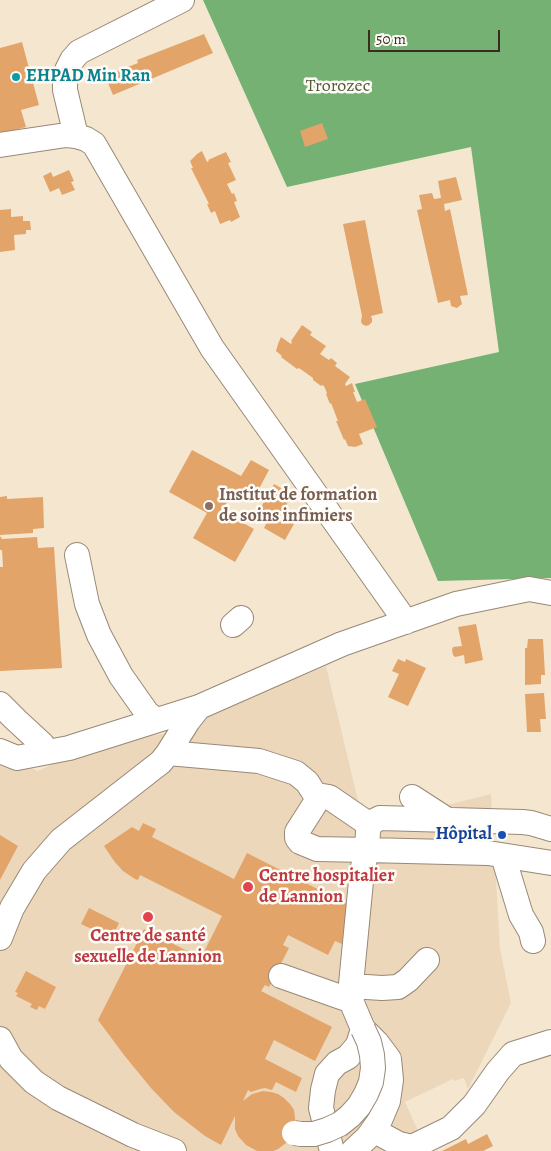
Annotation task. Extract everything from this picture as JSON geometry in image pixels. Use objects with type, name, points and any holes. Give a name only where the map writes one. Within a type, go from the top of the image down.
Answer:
[{"type":"street","points":[[76,136],[65,90],[67,70],[72,60],[79,52],[182,0]]},
{"type":"street","points":[[0,145],[66,135],[86,139],[94,144],[212,348],[406,622]]},
{"type":"street","points":[[77,555],[87,604],[99,635],[121,676],[147,713],[156,720]]},
{"type":"street","points":[[6,758],[69,748],[199,707],[256,671],[342,644],[456,604],[530,590],[551,593]]},
{"type":"street","points":[[0,704],[42,744],[47,752]]},
{"type":"street","points":[[0,938],[12,908],[34,871],[61,840],[161,762],[199,707]]},
{"type":"street","points":[[168,754],[259,761],[296,774],[314,783],[323,796],[328,797],[370,825]]},
{"type":"street","points":[[314,783],[297,832],[297,838],[300,842],[317,849],[488,853],[551,864]]},
{"type":"street","points":[[412,797],[447,820]]},
{"type":"street","points":[[294,1133],[314,1134],[340,1124],[359,1106],[371,1082],[373,1068],[370,1048],[352,1003],[362,871],[370,825],[380,818],[386,818],[522,822],[551,829]]},
{"type":"street","points":[[522,822],[512,826],[506,833],[506,848],[509,853],[508,856],[521,915],[531,932],[533,941]]},
{"type":"street","points":[[281,976],[352,994],[398,987],[408,980],[427,960]]},
{"type":"street","points":[[353,1151],[368,1137],[380,1120],[388,1100],[391,1080],[389,1059],[363,1029]]},
{"type":"street","points":[[332,1151],[322,1108],[323,1090],[327,1074],[337,1063],[348,1057],[358,1045],[363,1029]]},
{"type":"street","points":[[0,1039],[11,1059],[34,1082],[58,1098],[133,1135],[174,1151]]},
{"type":"street","points":[[373,1130],[399,1144],[412,1147],[451,1128],[474,1105],[498,1071],[513,1054],[551,1042]]},
{"type":"shaded area","name":"Centre hospitalier de Lannion","points":[[326,666],[364,826],[491,794],[500,948],[511,1003],[468,1089],[464,1078],[454,1081],[453,1079],[405,1102],[426,1148],[418,1151],[0,1151],[0,754],[38,771],[96,743],[163,734]]},
{"type":"green space","name":"Trorozec","points":[[203,0],[551,0],[551,578],[438,581],[355,384],[499,352],[471,147],[287,187]]},
{"type":"building","points":[[204,34],[213,53],[113,95],[105,76],[138,63],[137,60]]},
{"type":"building","name":"EHPAD Min Ran","points":[[22,42],[39,105],[21,110],[26,127],[0,134],[0,48]]},
{"type":"building","points":[[322,123],[328,139],[305,147],[300,131]]},
{"type":"building","points":[[202,151],[207,162],[226,152],[231,162],[228,163],[236,180],[227,184],[232,194],[234,193],[237,201],[234,202],[240,217],[231,222],[230,220],[220,224],[215,211],[211,213],[207,204],[209,204],[191,168],[193,168],[190,161]]},
{"type":"building","points":[[69,170],[74,181],[71,182],[75,190],[62,195],[59,188],[50,192],[43,176],[51,172],[53,177]]},
{"type":"building","points":[[456,177],[462,200],[444,204],[445,211],[450,209],[468,295],[460,296],[462,304],[457,308],[451,306],[450,300],[438,303],[417,210],[422,209],[419,195],[432,193],[434,199],[441,198],[438,181]]},
{"type":"building","points":[[11,209],[11,217],[23,216],[23,221],[30,221],[31,230],[26,230],[26,234],[14,235],[15,250],[0,252],[0,210]]},
{"type":"building","points":[[365,220],[383,313],[371,316],[372,322],[366,326],[361,321],[362,316],[343,224]]},
{"type":"building","points":[[302,325],[312,332],[310,335],[326,346],[320,354],[329,360],[331,358],[337,363],[335,366],[350,377],[345,384],[346,386],[352,383],[357,402],[365,399],[377,427],[359,434],[363,444],[355,447],[348,446],[336,421],[338,421],[324,386],[321,386],[299,368],[297,369],[276,351],[281,337],[291,344],[291,341]]},
{"type":"building","name":"Institut de formation de soins infimiers","points":[[192,450],[241,476],[251,460],[269,470],[253,500],[234,490],[222,511],[254,529],[235,562],[193,538],[207,513],[169,492]]},
{"type":"building","points":[[274,484],[292,494],[280,517],[294,524],[285,540],[264,528],[267,522],[256,516]]},
{"type":"building","points":[[7,496],[7,499],[43,497],[44,528],[33,529],[33,533],[0,535],[0,497]]},
{"type":"building","points":[[0,536],[2,539],[37,537],[38,548],[54,547],[62,668],[0,671],[0,567],[3,567]]},
{"type":"building","points":[[476,624],[483,660],[465,664],[464,655],[455,657],[452,650],[453,647],[462,646],[458,627]]},
{"type":"building","points":[[528,639],[543,639],[545,675],[541,675],[541,684],[525,685],[525,648],[527,648]]},
{"type":"building","points":[[398,659],[405,662],[406,659],[426,668],[408,706],[388,697],[399,674],[392,671]]},
{"type":"building","points":[[544,693],[546,719],[540,719],[541,732],[527,732],[525,694]]},
{"type":"building","points":[[143,823],[156,829],[152,837],[234,879],[247,853],[351,906],[344,922],[352,925],[342,944],[335,941],[328,955],[288,935],[283,945],[289,948],[269,987],[265,985],[261,991],[332,1027],[315,1061],[274,1040],[265,1059],[302,1078],[296,1092],[276,1082],[272,1090],[265,1088],[251,1092],[248,1090],[243,1101],[252,1094],[263,1091],[278,1094],[290,1104],[294,1110],[296,1125],[290,1140],[278,1149],[273,1151],[257,1151],[246,1145],[235,1129],[235,1116],[221,1145],[205,1136],[174,1112],[151,1088],[98,1020],[144,929],[201,958],[222,916],[140,875],[138,880],[135,879],[123,871],[114,861],[104,846],[132,827],[139,831]]},
{"type":"building","points":[[443,830],[460,831],[459,842],[442,841]]},
{"type":"building","points":[[0,835],[18,846],[0,880]]},
{"type":"building","points":[[89,908],[119,923],[116,929],[123,933],[119,941],[97,929],[96,931],[81,924]]},
{"type":"building","points":[[26,971],[56,987],[45,1009],[39,1006],[37,1010],[30,1007],[32,1004],[16,996],[18,993],[15,992]]},
{"type":"building","points":[[487,1134],[493,1146],[483,1151],[442,1151],[466,1139],[468,1144]]},
{"type":"place","name":"EHPAD Min Ran","points":[[16,77]]},
{"type":"place","name":"Institut de formation de soins infimiers","points":[[209,506]]},
{"type":"place","name":"Hôpital","points":[[502,835]]},
{"type":"place","name":"Centre hospitalier de Lannion","points":[[248,887]]},
{"type":"place","name":"Centre de santé sexuelle de Lannion","points":[[148,917]]}]
